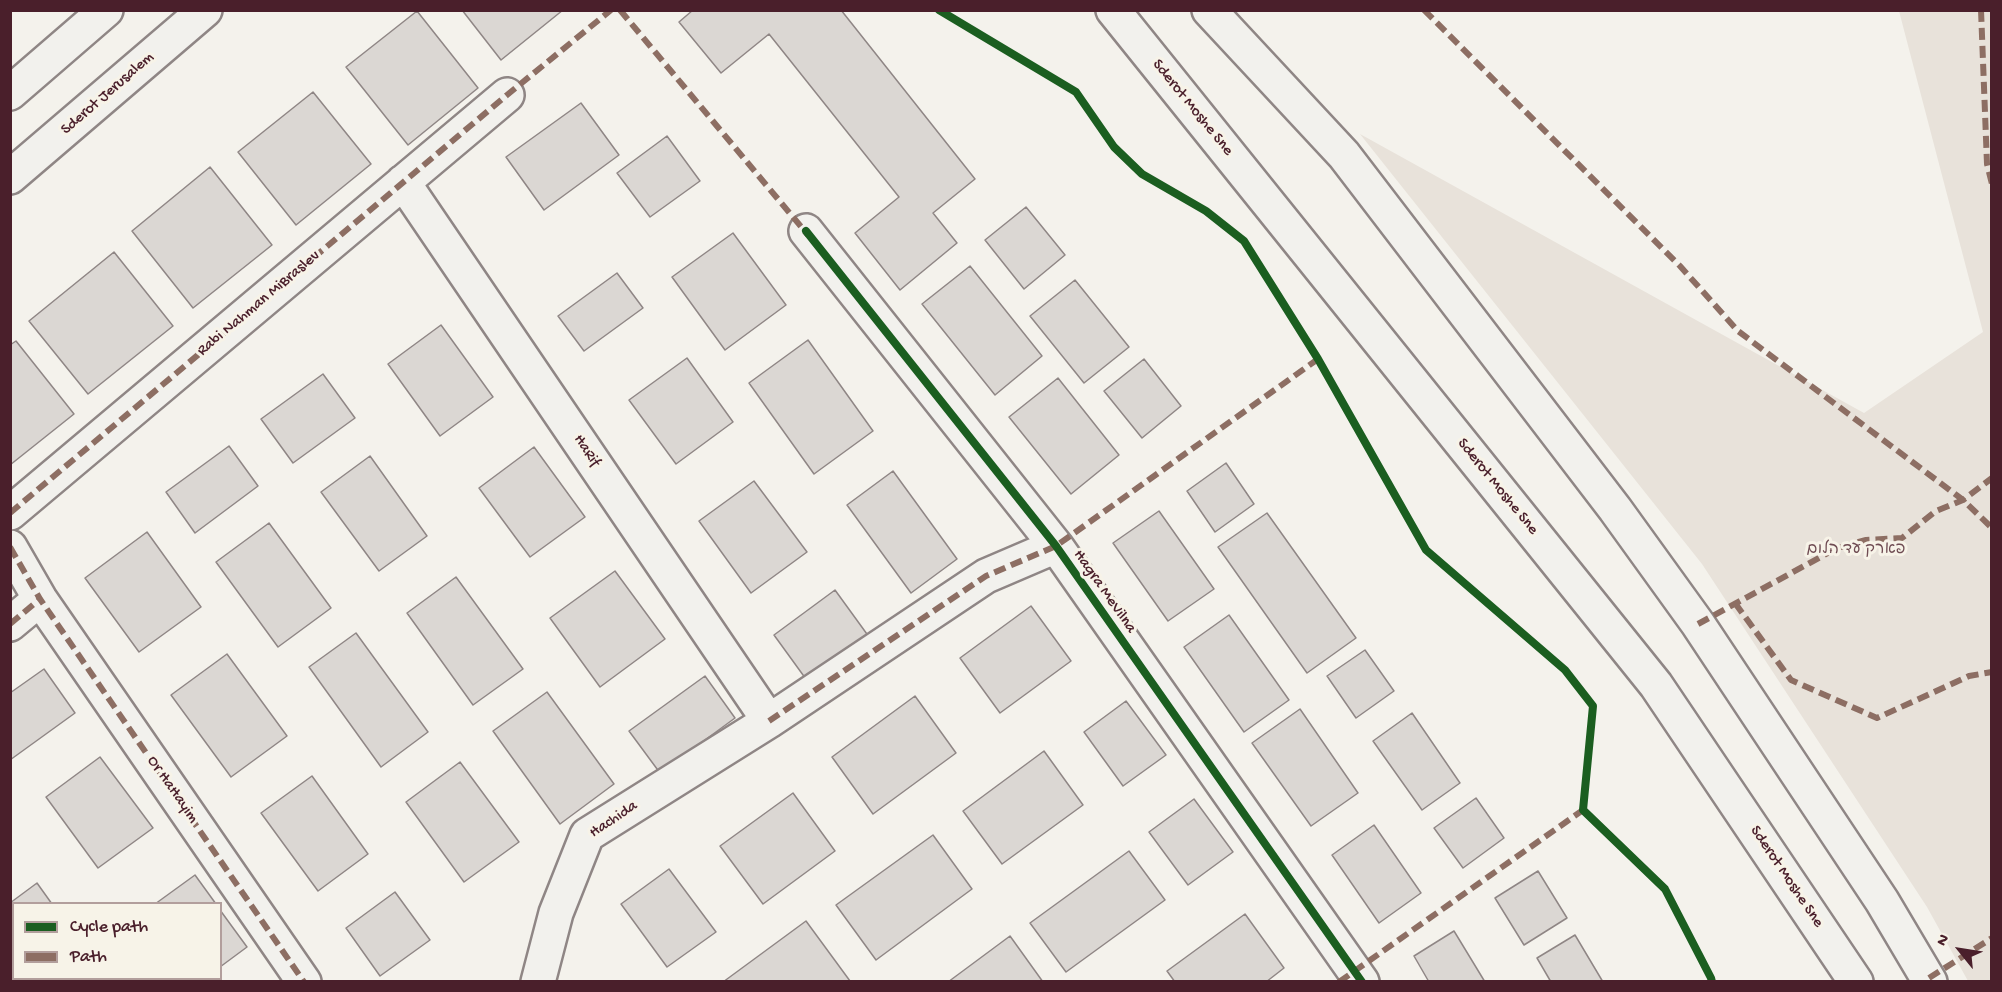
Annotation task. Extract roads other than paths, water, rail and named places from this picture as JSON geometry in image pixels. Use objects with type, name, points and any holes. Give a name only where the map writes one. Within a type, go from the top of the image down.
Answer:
[{"type":"street","points":[[10,93],[106,10]]},
{"type":"street","name":"Sderot Jerusalem","points":[[10,177],[205,10]]},
{"type":"street","name":"Sderot Moshe Sne","points":[[1113,10],[1656,685],[1856,981]]},
{"type":"street","points":[[1209,10],[1344,155],[1615,509],[1698,624],[1882,901],[1930,981]]},
{"type":"street","name":"Rabi Nahman MiBraslev","points":[[10,513],[507,95]]},
{"type":"street","name":"HaRif","points":[[404,182],[770,721]]},
{"type":"street","name":"Hagra MeVilna","points":[[806,231],[1056,546],[1352,978]]},
{"type":"street","name":"Hagra MeVilna","points":[[770,721],[986,576],[1056,546]]},
{"type":"street","name":"Or HaHayim","points":[[10,547],[40,599],[304,981]]},
{"type":"street","points":[[10,624],[40,599]]},
{"type":"street","name":"Hachida","points":[[538,981],[556,913],[587,835],[770,721]]},
{"type":"park label","name":"פארק עד הלום","points":[[1856,551]]}]
